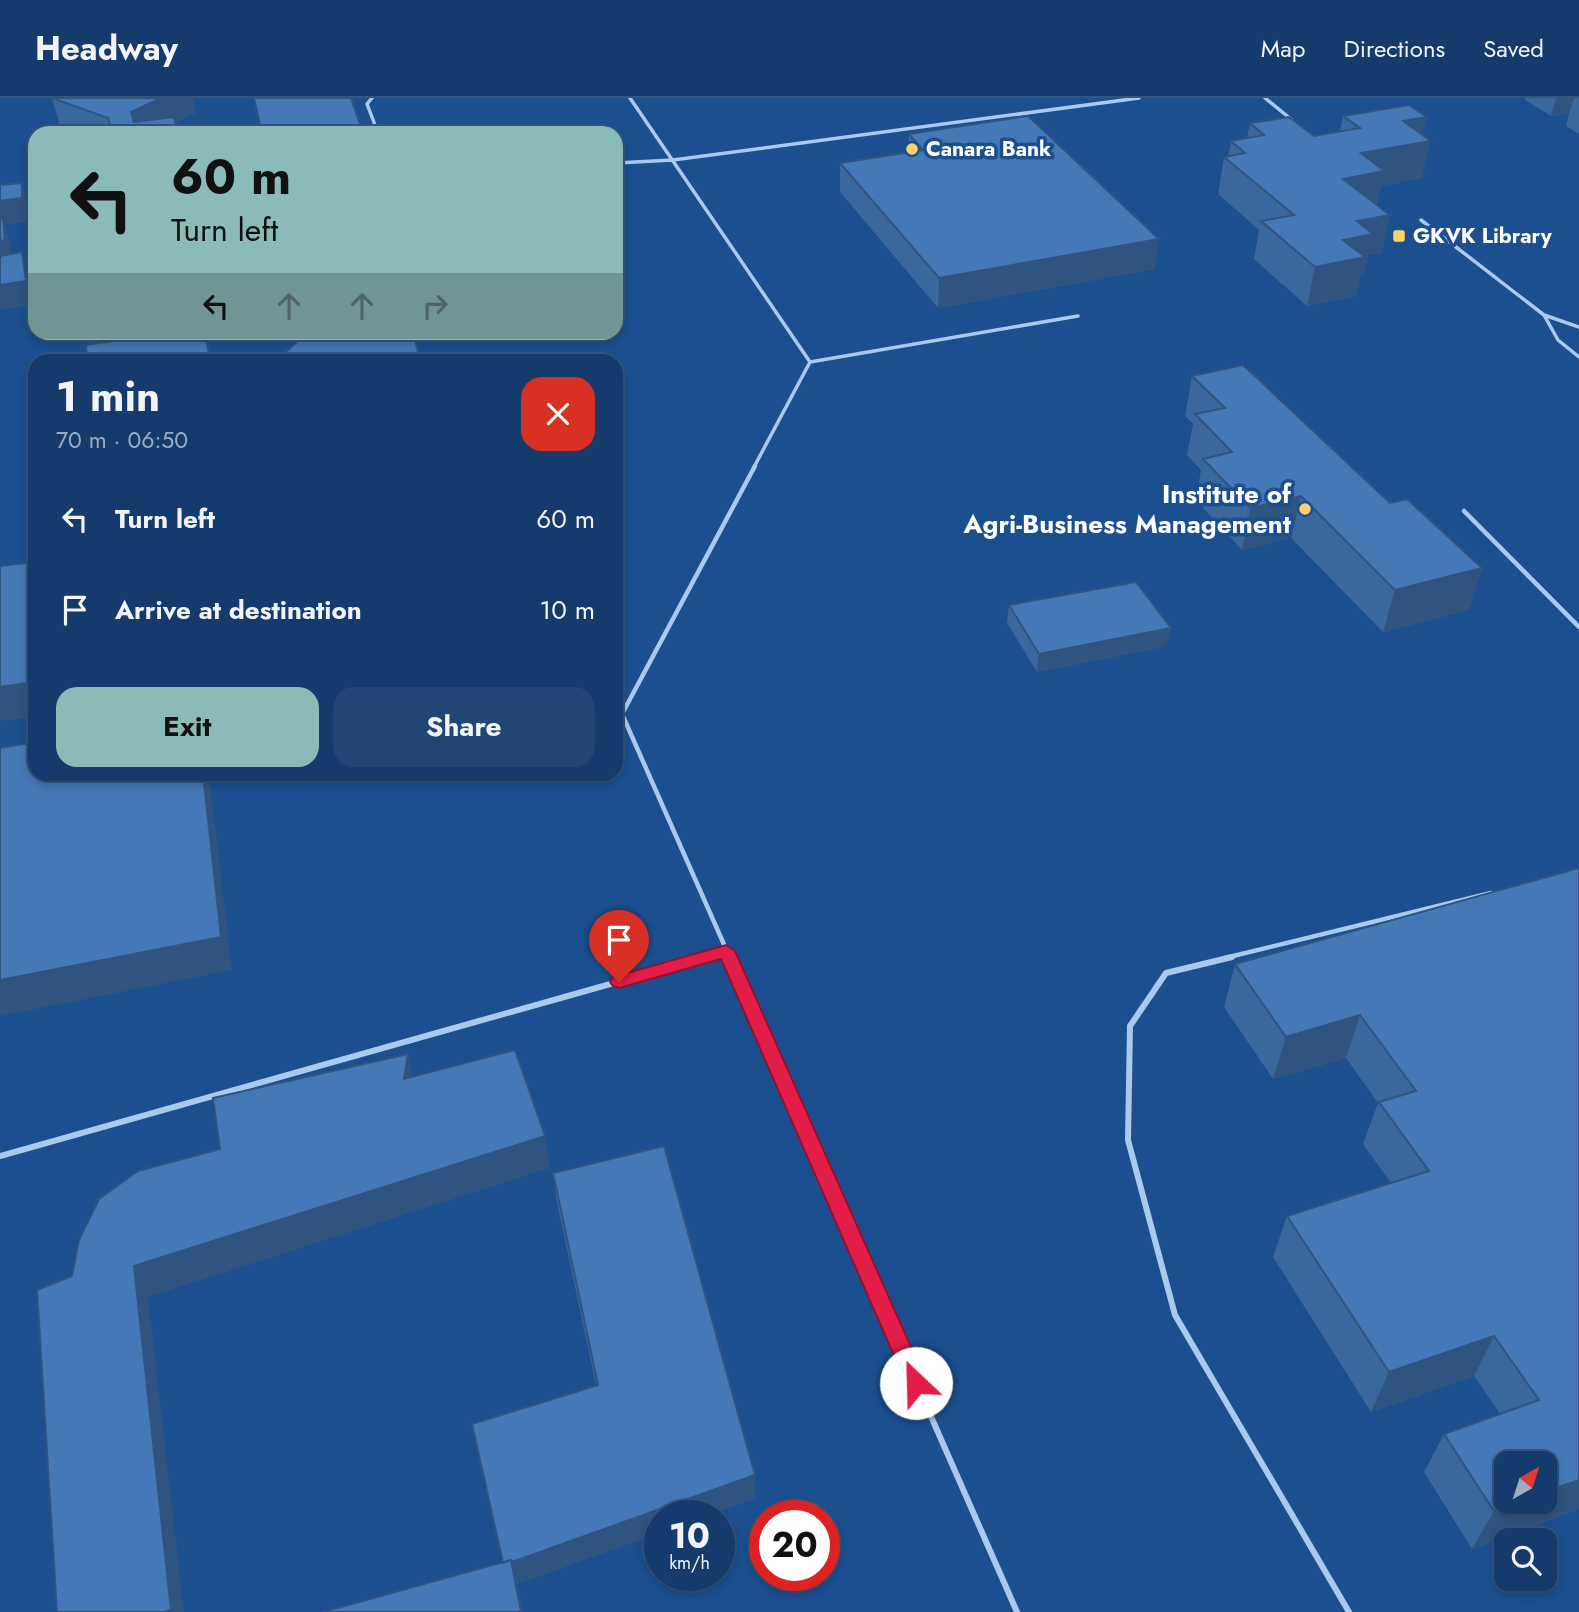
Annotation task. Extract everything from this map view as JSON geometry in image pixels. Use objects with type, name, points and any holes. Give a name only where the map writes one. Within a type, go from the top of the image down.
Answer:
[{"type":"lane","points":[[372,98],[367,104],[375,126]]},
{"type":"lane","points":[[630,98],[810,362]]},
{"type":"lane","points":[[623,163],[673,160],[1139,98]]},
{"type":"lane","points":[[1265,98],[1297,123]]},
{"type":"lane","points":[[1421,220],[1544,315],[1579,327]]},
{"type":"lane","points":[[1544,315],[1558,341],[1579,357]]},
{"type":"lane","points":[[810,362],[1078,316]]},
{"type":"lane","points":[[623,711],[810,362]]},
{"type":"lane","points":[[1464,511],[1579,626]]},
{"type":"lane","points":[[623,715],[1017,1612]]},
{"type":"lane","points":[[1349,1612],[1175,1315],[1128,1140],[1130,1026],[1166,973],[1499,891]]},
{"type":"lane","points":[[0,1156],[726,951]]},
{"type":"building","points":[[52,98],[161,98],[131,112],[134,122],[174,117],[176,126],[111,126],[108,118]]},
{"type":"building","points":[[254,98],[351,98],[361,126],[260,126]]},
{"type":"building","points":[[1409,105],[1427,117],[1403,121],[1431,141],[1361,153],[1384,171],[1343,179],[1390,215],[1357,221],[1373,234],[1343,240],[1365,257],[1315,267],[1261,221],[1294,215],[1224,157],[1245,153],[1231,141],[1264,135],[1250,123],[1289,117],[1314,136],[1360,128],[1343,116]]},
{"type":"building","points":[[1028,116],[1159,239],[939,278],[840,163],[923,150],[909,134]]},
{"type":"building","points":[[22,183],[22,198],[0,201],[0,185]]},
{"type":"building","points":[[0,219],[3,219],[5,240],[0,241]]},
{"type":"building","points":[[22,252],[26,281],[0,285],[0,256]]},
{"type":"building","points":[[120,340],[206,340],[209,354],[87,354],[86,345]]},
{"type":"building","points":[[299,340],[415,340],[418,354],[284,354]]},
{"type":"building","points":[[1243,365],[1390,503],[1407,499],[1482,568],[1395,590],[1301,496],[1250,508],[1203,459],[1232,452],[1195,414],[1225,408],[1192,376]]},
{"type":"building","points":[[28,563],[28,683],[0,687],[0,566]]},
{"type":"building","points":[[1136,582],[1171,628],[1039,654],[1009,605]]},
{"type":"building","points":[[28,743],[28,781],[204,781],[221,937],[0,980],[0,748]]},
{"type":"building","points":[[1579,868],[1579,1480],[1558,1487],[1558,1451],[1494,1451],[1494,1511],[1444,1434],[1539,1400],[1494,1336],[1389,1372],[1287,1216],[1429,1171],[1379,1102],[1416,1091],[1360,1015],[1286,1037],[1235,964]]},
{"type":"building","points":[[515,1050],[545,1136],[134,1266],[171,1610],[57,1612],[37,1290],[72,1276],[79,1240],[99,1199],[138,1171],[220,1149],[213,1098],[408,1054],[404,1079]]},
{"type":"building","points":[[664,1146],[755,1475],[685,1500],[644,1500],[644,1515],[503,1563],[472,1424],[598,1385],[553,1173]]},
{"type":"building","points":[[511,1560],[521,1612],[323,1612]]},
{"type":"place","name":"Canara Bank","points":[[912,149]]},
{"type":"place","name":"GKVK Library","points":[[1399,236]]},
{"type":"place","name":"Institute of Agri-Business Management","points":[[1305,509]]},
{"type":"route","points":[[619,982],[726,951],[916,1383]]}]
